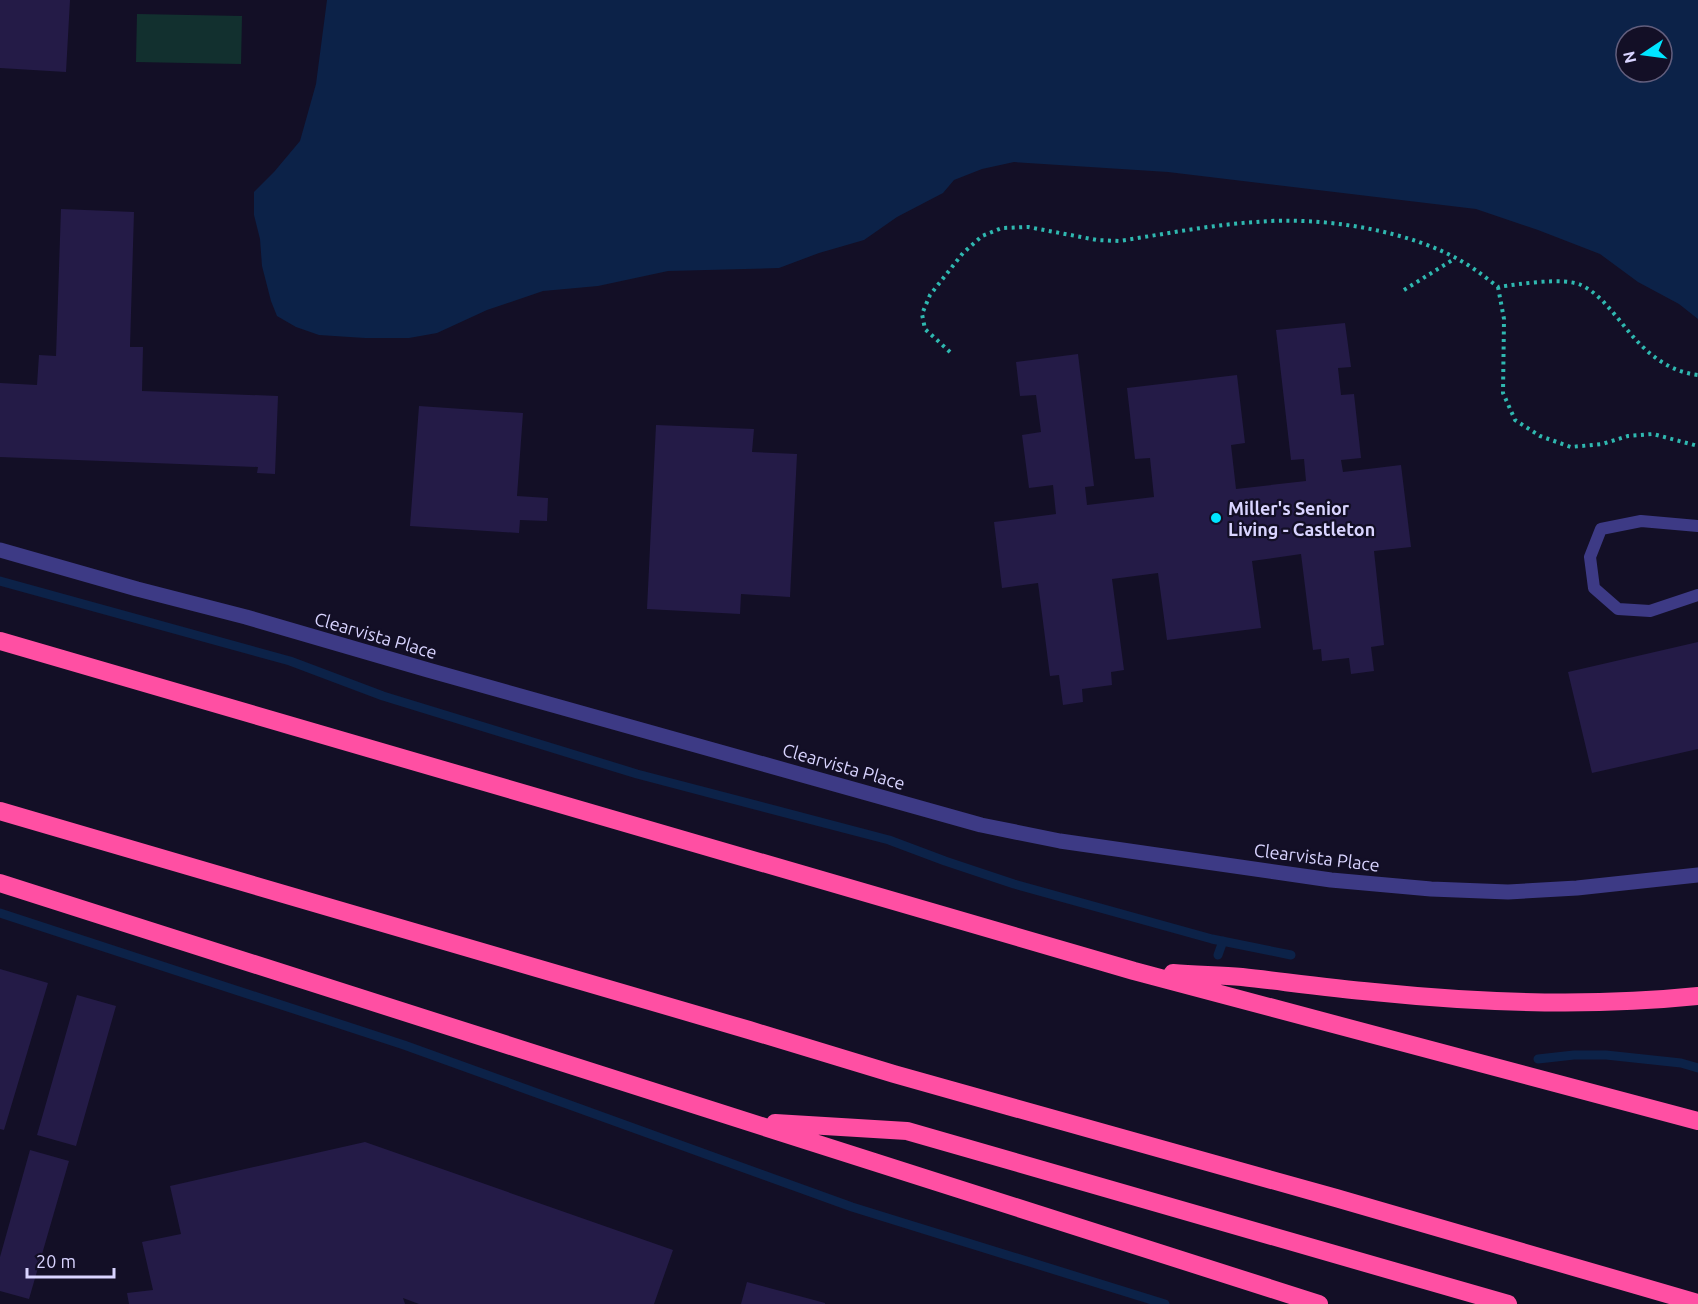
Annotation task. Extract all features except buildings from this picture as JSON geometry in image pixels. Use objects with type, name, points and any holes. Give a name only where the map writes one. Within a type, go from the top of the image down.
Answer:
[{"type":"highway","points":[[0,641],[1134,971],[1698,1121]]},
{"type":"highway","points":[[0,811],[894,1074],[1698,1303]]},
{"type":"highway","points":[[0,883],[1319,1304]]},
{"type":"highway","points":[[1134,971],[1239,977],[1462,999],[1567,1003],[1662,1000],[1698,996]]},
{"type":"highway","points":[[746,1121],[907,1131],[1508,1304]]},
{"type":"street","name":"Clearvista Place","points":[[0,550],[246,617],[970,822],[1060,842],[1331,880],[1431,889],[1508,892],[1577,888],[1698,875]]},
{"type":"lane","points":[[1698,526],[1641,521],[1601,529],[1590,557],[1594,588],[1618,609],[1650,610],[1698,595]]},
{"type":"path","points":[[950,352],[925,329],[922,314],[930,295],[963,253],[982,236],[1002,228],[1028,227],[1097,240],[1119,241],[1255,222],[1330,222],[1389,233],[1438,250],[1467,265],[1498,287],[1553,281],[1580,285],[1604,301],[1647,352],[1670,368],[1698,375]]},
{"type":"path","points":[[1404,291],[1455,258]]},
{"type":"path","points":[[1498,287],[1504,319],[1503,393],[1515,420],[1540,436],[1571,447],[1602,444],[1628,436],[1653,434],[1698,446]]},
{"type":"green space","points":[[137,14],[242,16],[241,64],[136,62]]},
{"type":"water","points":[[327,0],[1698,0],[1698,319],[1679,304],[1638,282],[1600,254],[1476,209],[1168,172],[1014,162],[982,169],[954,180],[943,193],[897,217],[864,240],[779,268],[668,271],[598,286],[543,291],[487,310],[437,333],[409,338],[319,335],[296,327],[277,316],[262,266],[260,239],[254,215],[254,192],[300,141],[316,84]]},
{"type":"waterway","points":[[0,581],[290,661],[383,696],[637,774],[889,840],[1014,884],[1212,939],[1291,955]]},
{"type":"waterway","points":[[0,913],[404,1045],[852,1207],[1165,1304]]},
{"type":"waterway","points":[[1218,955],[1223,941]]},
{"type":"waterway","points":[[1538,1059],[1574,1055],[1606,1055],[1681,1063],[1698,1068]]},
{"type":"place","name":"Miller's Senior Living - Castleton","points":[[1216,518]]}]
